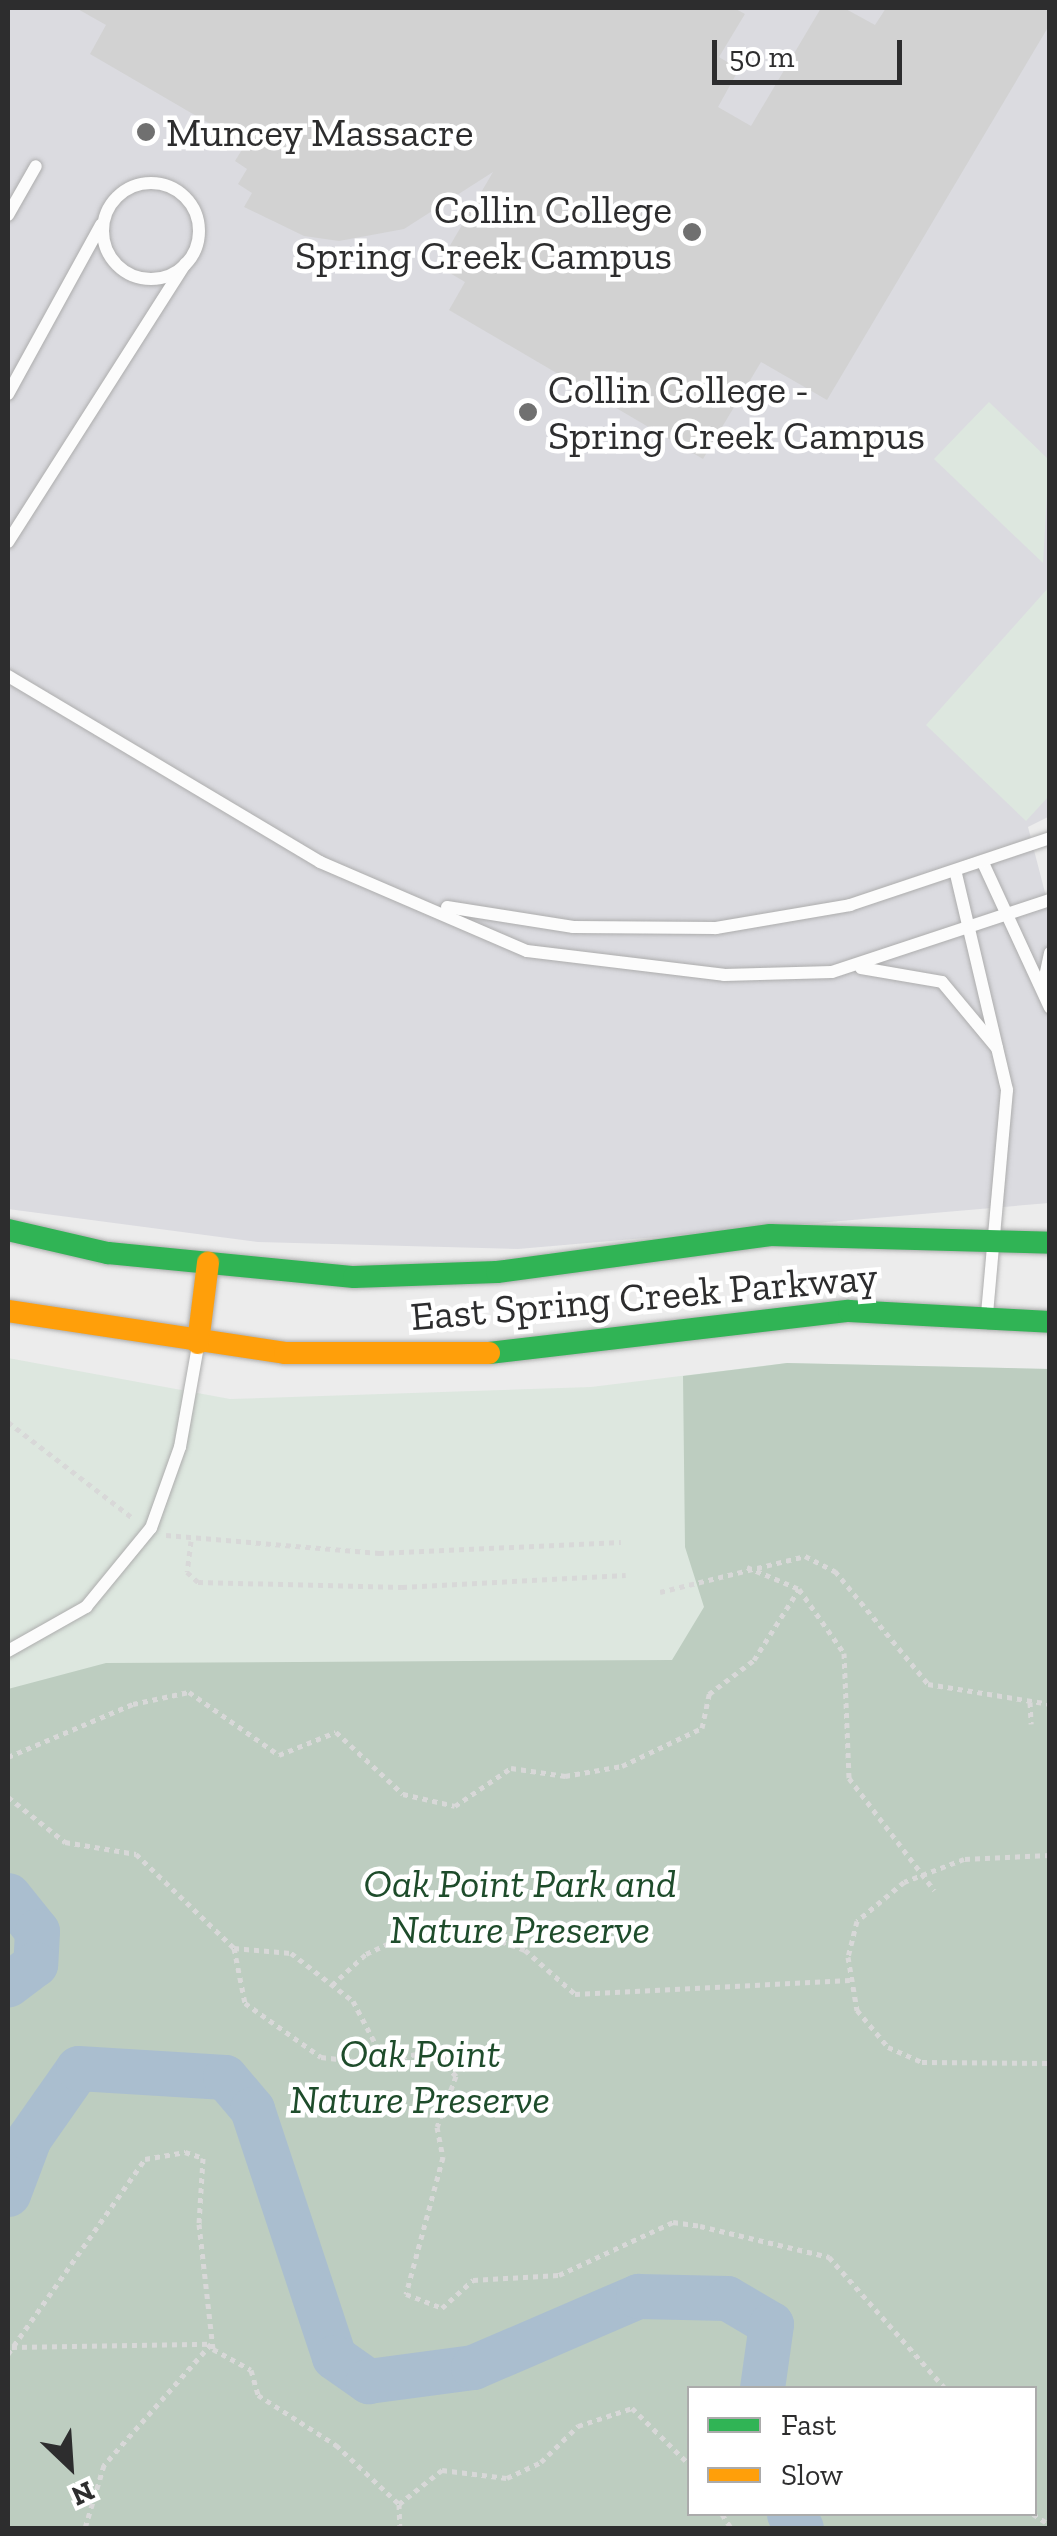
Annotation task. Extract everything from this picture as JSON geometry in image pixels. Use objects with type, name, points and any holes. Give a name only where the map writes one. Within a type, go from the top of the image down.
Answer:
[{"type":"main road","name":"East Spring Creek Parkway","points":[[8,1230],[108,1254],[427,1274],[771,1236],[997,1238],[1050,1243]]},
{"type":"main road","points":[[198,1343],[208,1263]]},
{"type":"main road","name":"East Spring Creek Parkway","points":[[8,1311],[198,1343],[442,1359],[849,1311],[1048,1314]]},
{"type":"lane","points":[[8,215],[36,166]]},
{"type":"lane","points":[[8,394],[105,218],[134,186],[180,192],[198,220],[185,264],[8,542]]},
{"type":"lane","points":[[105,218],[107,251],[128,274],[158,278],[185,264]]},
{"type":"lane","points":[[8,676],[320,862],[431,905],[527,951],[629,968],[724,974],[850,967],[972,933],[1050,900]]},
{"type":"lane","points":[[431,905],[572,927],[716,928],[850,905],[984,865],[1050,838]]},
{"type":"lane","points":[[984,865],[1013,916],[1050,1008]]},
{"type":"lane","points":[[956,874],[1002,1054],[1007,1149],[987,1315]]},
{"type":"lane","points":[[1042,989],[1050,953]]},
{"type":"lane","points":[[850,967],[942,982],[971,1006],[1002,1054]]},
{"type":"lane","points":[[8,1651],[86,1606],[152,1528],[180,1447],[198,1343]]},
{"type":"path","points":[[8,1422],[152,1528],[190,1541],[378,1553],[621,1542]]},
{"type":"path","points":[[190,1541],[187,1572],[198,1582],[402,1587],[626,1574]]},
{"type":"path","points":[[660,1592],[788,1556],[822,1561],[928,1684],[1050,1704]]},
{"type":"path","points":[[746,1567],[798,1589],[844,1652],[850,1778],[934,1890]]},
{"type":"path","points":[[8,1757],[132,1704],[189,1692],[279,1755],[336,1732],[403,1794],[455,1806],[512,1768],[564,1776],[622,1766],[702,1728],[709,1694],[754,1660],[798,1589]]},
{"type":"path","points":[[1030,1702],[1031,1724]]},
{"type":"path","points":[[8,1797],[65,1842],[136,1854],[234,1948],[245,2002],[321,2056],[385,2060],[432,2051],[456,2076],[437,2127],[443,2157],[406,2294],[442,2308],[473,2280],[560,2275],[673,2222],[829,2256],[943,2386]]},
{"type":"path","points":[[1050,1855],[964,1859],[924,1872],[857,1920],[850,1980],[865,2024],[903,2054],[946,2064],[1050,2063]]},
{"type":"path","points":[[332,1985],[366,1954],[415,1930],[473,1931],[524,1950],[574,1994],[850,1980]]},
{"type":"path","points":[[234,1948],[291,1953],[353,2001],[385,2060]]},
{"type":"path","points":[[10,2350],[145,2159],[184,2152],[203,2158],[199,2224],[211,2344],[104,2466],[86,2528]]},
{"type":"path","points":[[10,2350],[211,2344],[250,2370],[258,2395],[336,2445],[399,2504],[400,2528]]},
{"type":"path","points":[[399,2504],[442,2470],[508,2478],[541,2462],[578,2426],[632,2408],[687,2462]]},
{"type":"shaded area","name":"Collin College - Spring Creek Campus","points":[[8,8],[1049,8],[1050,816],[1028,827],[1049,908],[1049,1203],[518,1249],[258,1242],[8,1209]]},
{"type":"green space","points":[[989,402],[1049,460],[1043,563],[934,459]]},
{"type":"green space","points":[[1049,587],[1049,796],[1026,821],[926,725]]},
{"type":"green space","name":"Oak Point Nature Preserve","points":[[8,1358],[230,1399],[591,1387],[787,1363],[1049,1369],[1049,2528],[8,2528]]},
{"type":"green space","name":"Oak Point Nature Preserve","points":[[787,1363],[1049,1369],[1049,2528],[8,2528],[8,1689],[106,1663],[672,1660],[704,1607],[685,1547],[683,1376]]},
{"type":"building","name":"Collin College Spring Creek Campus","points":[[76,8],[734,8],[745,14],[719,57],[739,69],[718,107],[751,126],[821,8],[844,8],[875,25],[886,8],[1050,8],[1050,24],[827,400],[761,362],[703,459],[449,310],[465,282],[438,266],[493,172],[404,229],[339,241],[304,236],[244,207],[252,193],[238,184],[247,169],[235,161],[243,148],[229,135],[90,54],[106,25]]},
{"type":"waterway","points":[[8,1895],[37,1931],[35,1964],[8,1984]]},
{"type":"waterway","points":[[8,2194],[29,2138],[78,2068],[225,2077],[252,2109],[334,2357],[368,2381],[473,2367],[638,2296],[727,2298],[771,2324],[762,2386]]},
{"type":"waterway","points":[[791,2516],[801,2528]]},
{"type":"traffic: fast","points":[[8,1230],[108,1253],[354,1277],[497,1272],[771,1235],[1050,1243]]},
{"type":"traffic: fast","points":[[489,1353],[849,1311],[1050,1322]]},
{"type":"traffic: slow","points":[[198,1343],[208,1263]]},
{"type":"traffic: slow","points":[[8,1311],[285,1353],[489,1353]]},
{"type":"place","name":"Muncey Massacre","points":[[146,132]]},
{"type":"place","name":"Collin College Spring Creek Campus","points":[[692,232]]},
{"type":"place","name":"Collin College - Spring Creek Campus","points":[[528,412]]},
{"type":"park label","name":"Oak Point Park and Nature Preserve","points":[[520,1906]]}]
